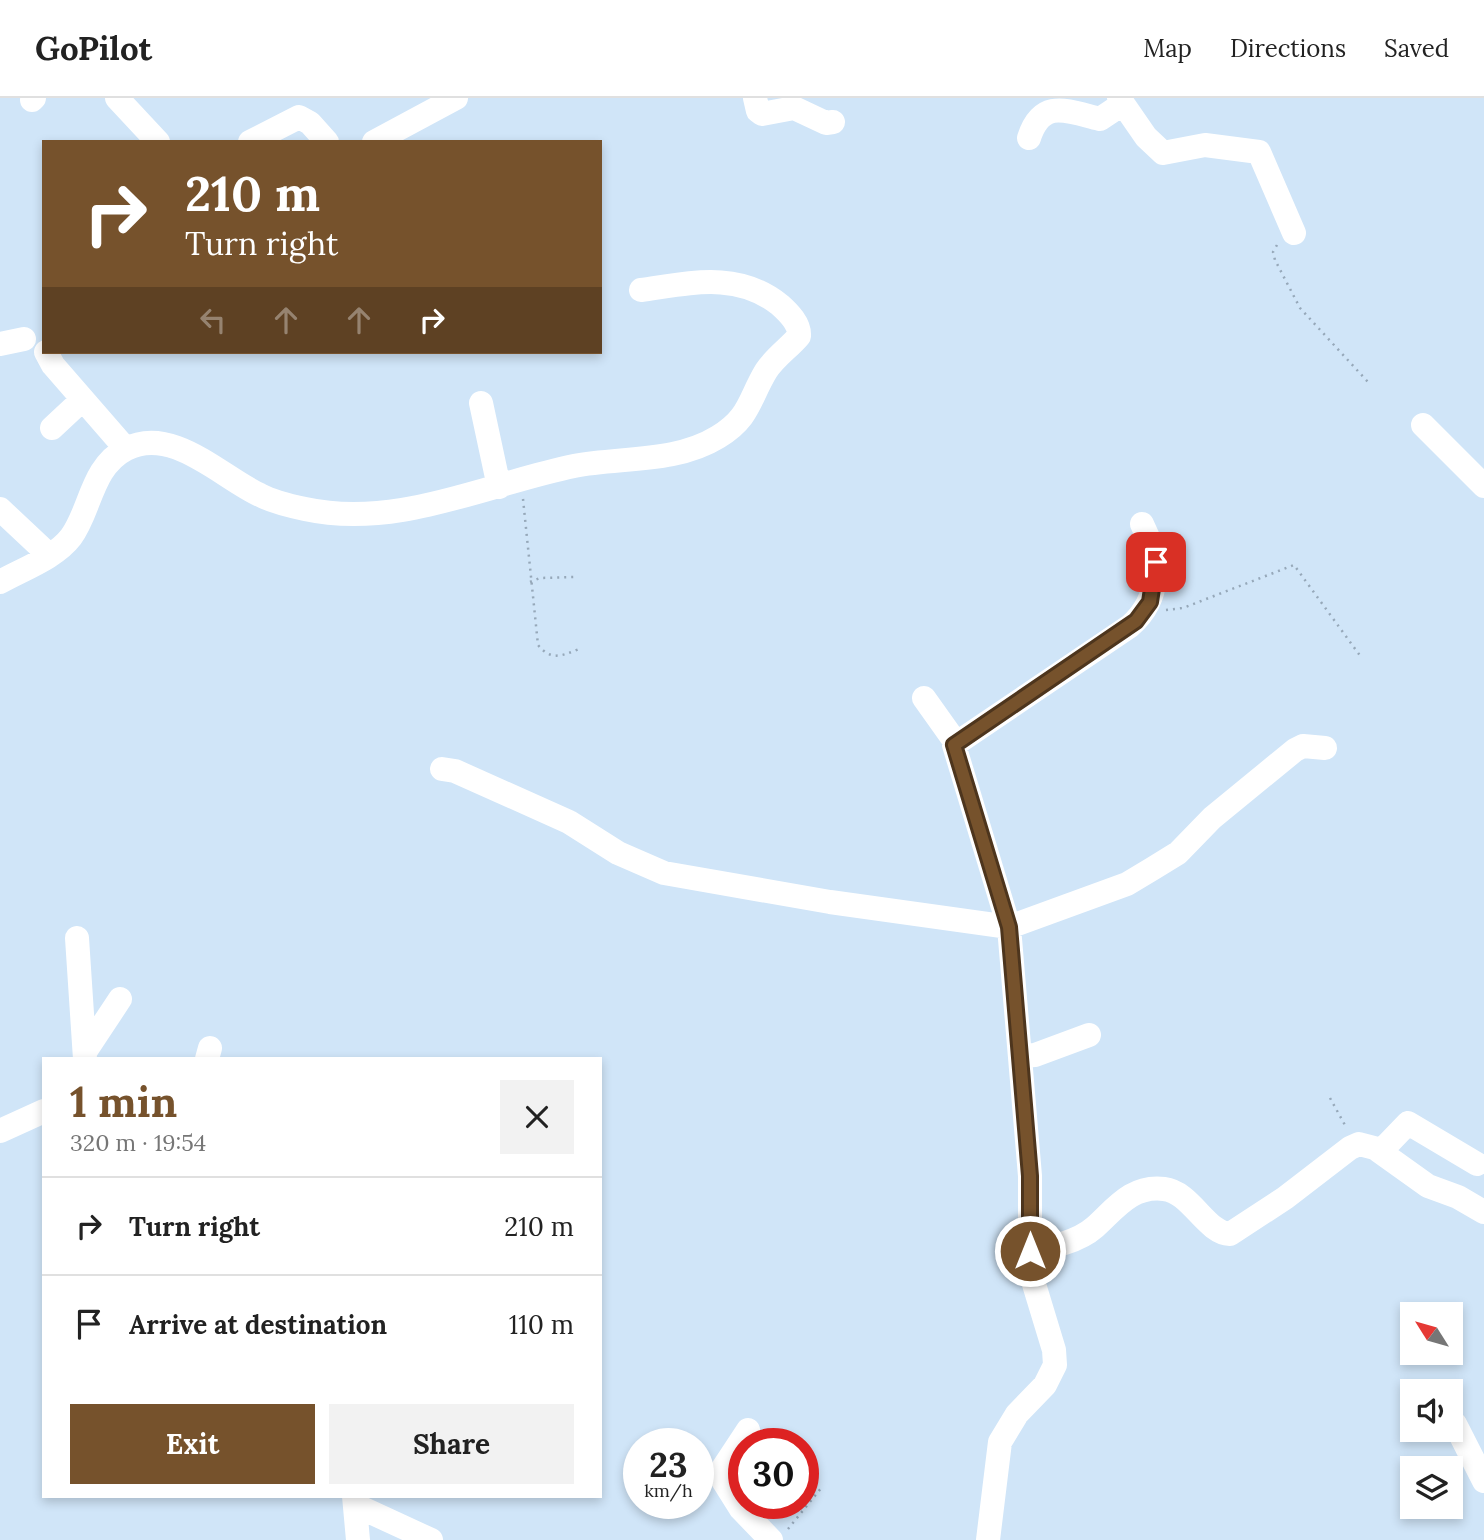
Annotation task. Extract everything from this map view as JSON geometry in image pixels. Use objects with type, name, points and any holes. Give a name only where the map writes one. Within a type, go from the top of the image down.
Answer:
[{"type":"street","points":[[117,98],[156,140]]},
{"type":"street","points":[[378,140],[456,98]]},
{"type":"street","points":[[755,98],[758,111],[762,114],[794,108],[826,123],[833,122]]},
{"type":"street","points":[[1029,138],[1033,123],[1044,110],[1052,106],[1073,108],[1100,119],[1120,101],[1146,136],[1163,153],[1205,145],[1259,152],[1294,233]]},
{"type":"street","points":[[254,140],[299,117],[310,123],[325,140]]},
{"type":"street","points":[[0,582],[49,555],[71,537],[90,492],[102,474],[126,449],[160,442],[182,450],[260,496],[323,511],[392,511],[593,463],[682,453],[716,438],[743,418],[766,372],[799,336],[799,329],[789,313],[765,293],[748,285],[716,281],[641,290]]},
{"type":"street","points":[[31,342],[126,449]]},
{"type":"street","points":[[52,428],[82,400]]},
{"type":"street","points":[[481,403],[510,484]]},
{"type":"street","points":[[1423,425],[1484,486]]},
{"type":"street","points":[[0,509],[49,555]]},
{"type":"street","points":[[988,1540],[1000,1442],[1017,1414],[1045,1385],[1055,1365],[1054,1350],[1032,1281],[1030,1176],[1009,927],[954,750],[956,743],[1130,626],[1145,610],[1154,587],[1156,562],[1142,524]]},
{"type":"street","points":[[925,698],[956,743]]},
{"type":"street","points":[[442,769],[455,771],[569,822],[618,853],[664,873],[830,902],[1009,927],[1127,884],[1178,853],[1248,787],[1295,750],[1303,746],[1325,748]]},
{"type":"street","points":[[77,938],[85,1055]]},
{"type":"street","points":[[85,1055],[120,999]]},
{"type":"street","points":[[1021,1056],[1035,1055],[1089,1035]]},
{"type":"street","points":[[0,1130],[42,1112]]},
{"type":"street","points":[[1030,1251],[1057,1246],[1081,1236],[1096,1227],[1123,1200],[1149,1188],[1172,1190],[1218,1230],[1230,1234],[1408,1123],[1477,1164]]},
{"type":"street","points":[[1369,1147],[1428,1186],[1458,1197],[1484,1212]]},
{"type":"street","points":[[1463,1440],[1484,1481]]},
{"type":"street","points":[[728,1460],[719,1474],[728,1488]]},
{"type":"street","points":[[354,1501],[358,1540]]},
{"type":"street","points":[[354,1501],[431,1540]]},
{"type":"street","points":[[756,1519],[779,1535]]},
{"type":"path","points":[[1294,233],[1278,244],[1273,252],[1288,288],[1310,321],[1368,382]]},
{"type":"path","points":[[510,484],[530,582],[538,645],[550,656],[561,657],[579,649]]},
{"type":"path","points":[[1145,610],[1183,608],[1294,565],[1361,657]]},
{"type":"path","points":[[530,582],[540,578],[574,577]]},
{"type":"path","points":[[1329,1098],[1369,1147]]},
{"type":"path","points":[[779,1535],[821,1488]]},
{"type":"route","points":[[1030,1251],[1030,1176],[1018,1004],[1009,927],[954,745],[959,739],[1136,621],[1150,602],[1156,562]]}]
